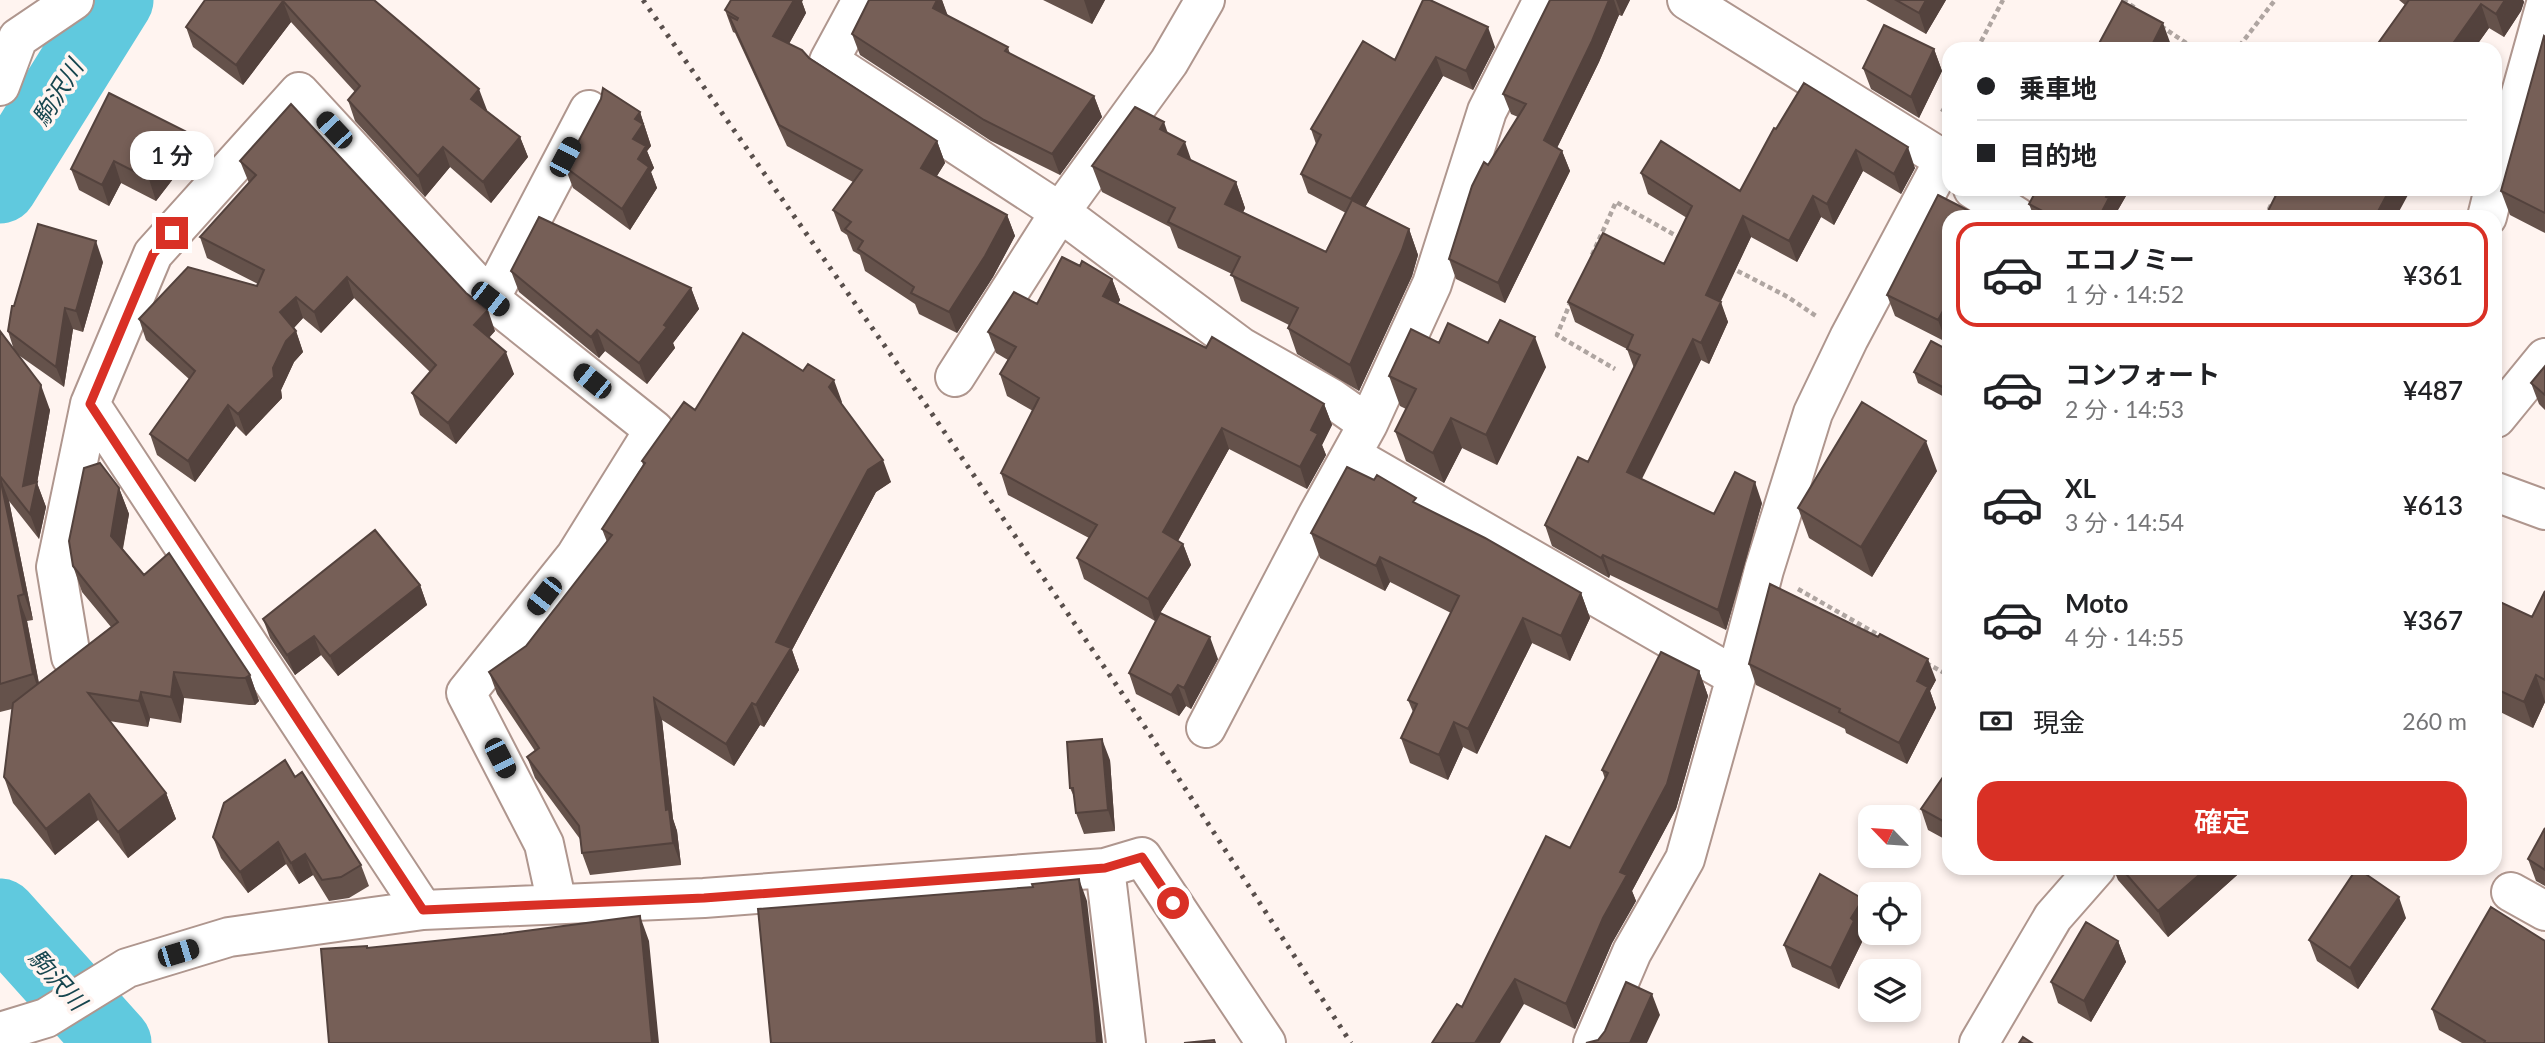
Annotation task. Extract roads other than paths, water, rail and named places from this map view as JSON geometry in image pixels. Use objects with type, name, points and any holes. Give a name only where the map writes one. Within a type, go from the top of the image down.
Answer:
[{"type":"street","points":[[0,86],[18,38],[74,0]]},
{"type":"street","points":[[862,0],[830,61],[1060,212],[1241,347],[1331,398],[1360,440],[1736,677]]},
{"type":"street","points":[[955,377],[1060,212],[1168,62],[1205,0]]},
{"type":"street","points":[[1206,728],[1360,440],[1432,284],[1487,111],[1543,0]]},
{"type":"street","points":[[1687,0],[1942,161]]},
{"type":"street","points":[[2502,161],[2545,7]]},
{"type":"street","points":[[71,657],[56,568],[90,404],[153,254],[299,92],[490,299],[654,430],[575,556],[466,693],[544,844],[557,904]]},
{"type":"street","points":[[490,299],[589,110]]},
{"type":"street","points":[[1593,1043],[1632,952],[1685,859],[1765,570],[1813,413],[1849,338],[1942,173]]},
{"type":"street","points":[[1984,196],[2006,210]]},
{"type":"street","points":[[2502,411],[2545,358]]},
{"type":"street","points":[[90,404],[423,910]]},
{"type":"street","points":[[2502,494],[2545,510]]},
{"type":"street","points":[[0,1032],[46,1018],[127,968],[229,937],[423,910],[704,898],[1105,868],[1142,857],[1266,1043]]},
{"type":"street","points":[[1105,868],[1126,1043]]},
{"type":"street","points":[[1979,1043],[2053,917],[2090,875]]},
{"type":"street","points":[[2511,892],[2545,911]]},
{"type":"waterway","name":"駒沢川","points":[[0,186],[116,0]]},
{"type":"waterway","name":"駒沢川","points":[[0,916],[114,1043]]},
{"type":"railway","points":[[643,0],[926,405],[1147,730],[1351,1043]]}]
